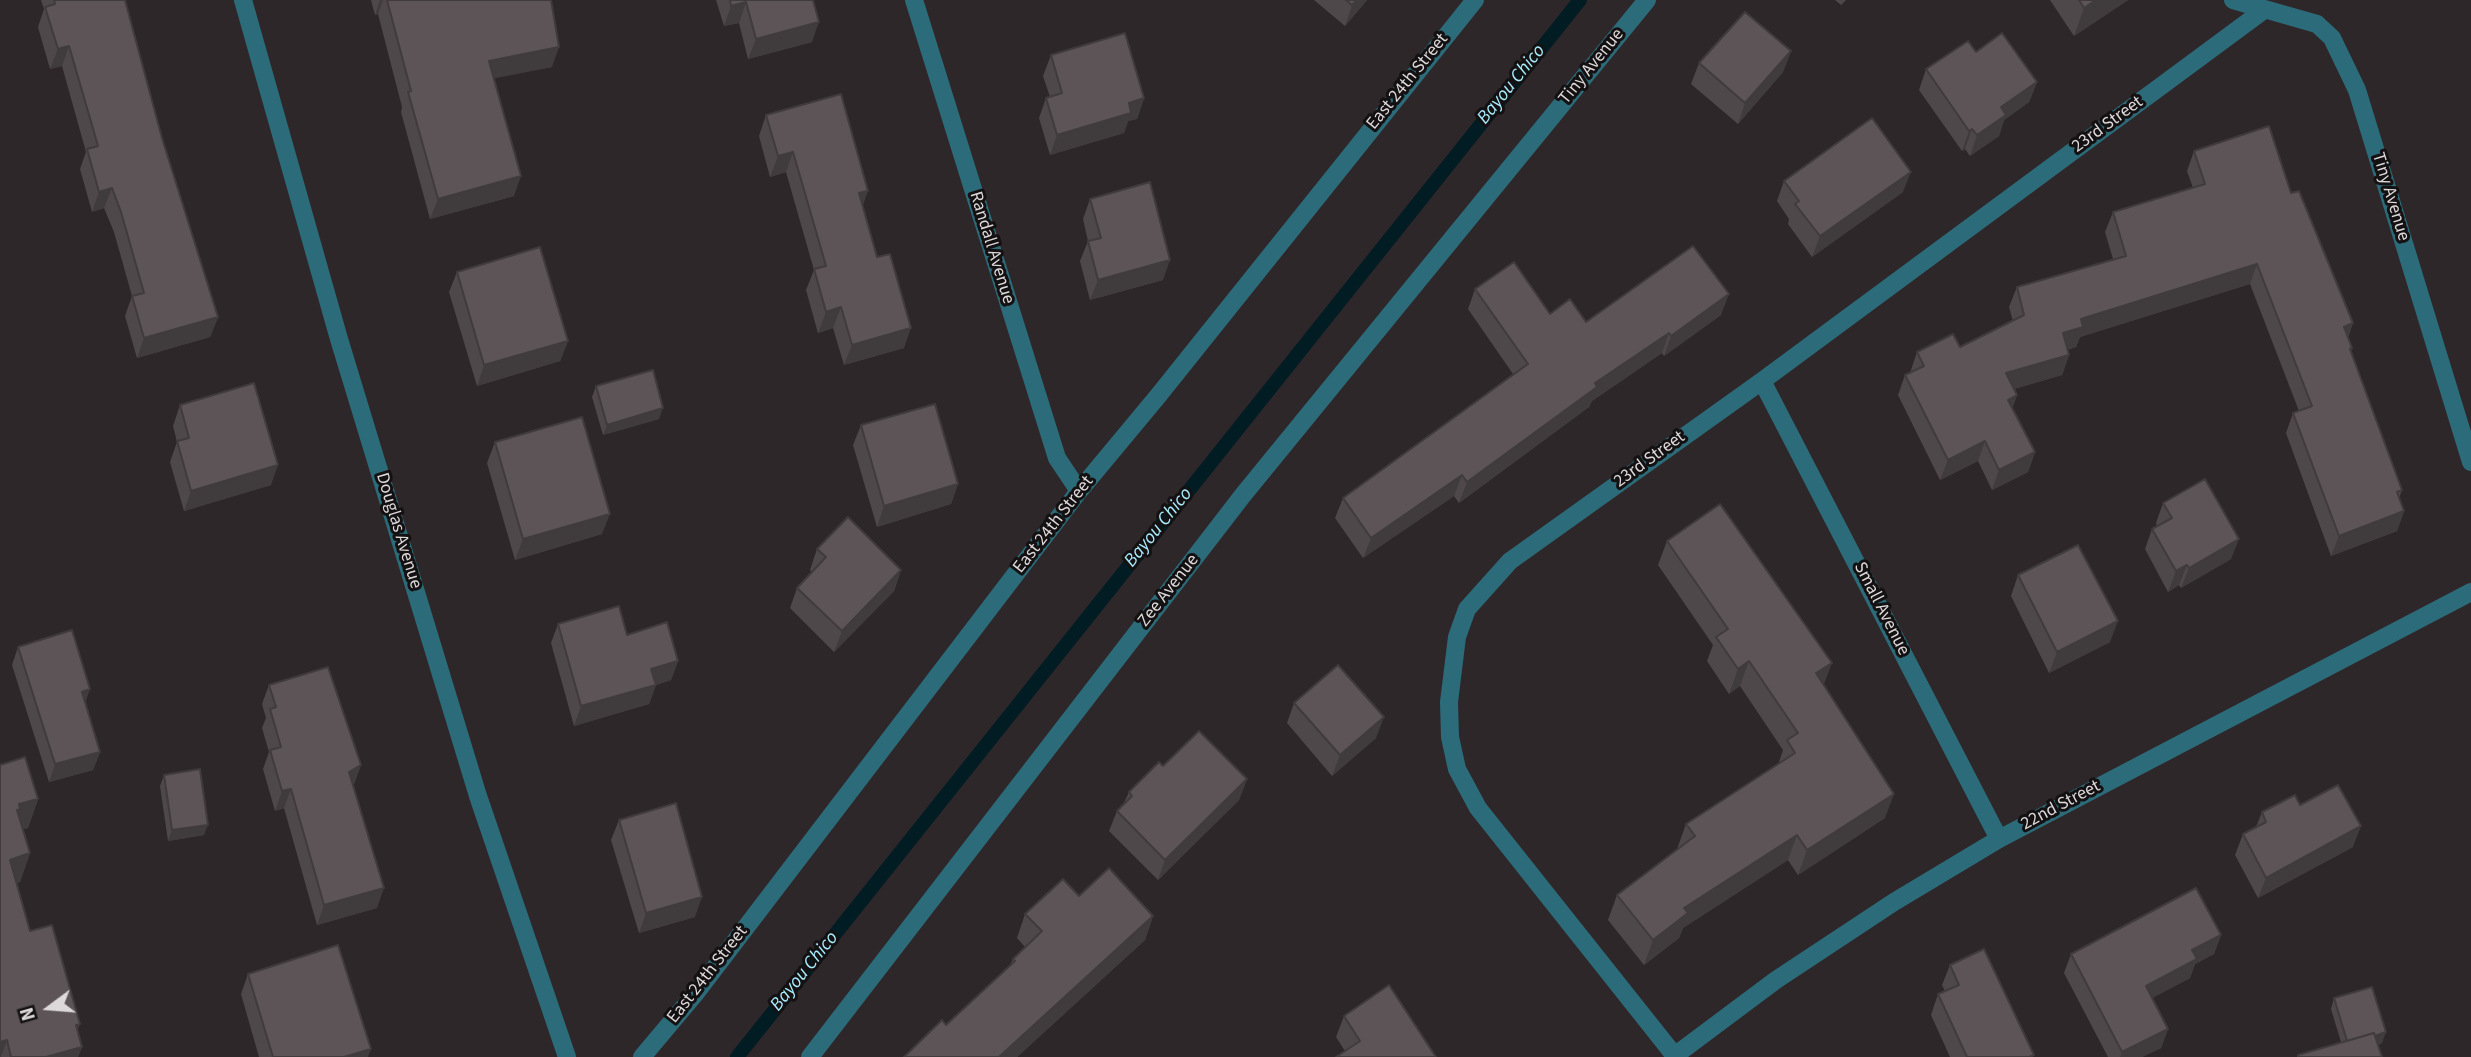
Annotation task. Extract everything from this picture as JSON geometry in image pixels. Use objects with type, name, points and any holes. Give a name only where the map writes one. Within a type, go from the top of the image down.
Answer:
[{"type":"street","name":"Douglas Avenue","points":[[243,0],[339,339],[478,796],[567,1057]]},
{"type":"street","name":"Randall Avenue","points":[[914,0],[1057,458],[1079,491]]},
{"type":"street","name":"East 24th Street","points":[[642,1057],[695,994],[1079,491],[1158,397],[1475,0]]},
{"type":"street","name":"Tiny Avenue","points":[[1538,134],[1647,0]]},
{"type":"street","name":"Tiny Avenue","points":[[2233,0],[2317,24],[2332,38],[2357,90],[2471,462]]},
{"type":"street","name":"23rd Street","points":[[1674,1056],[1478,808],[1457,769],[1450,737],[1449,702],[1457,637],[1467,609],[1510,561],[1762,381],[2264,10]]},
{"type":"street","name":"Zee Avenue","points":[[810,1057],[1243,495],[1538,134]]},
{"type":"street","name":"Small Avenue","points":[[1762,381],[1999,839]]},
{"type":"street","name":"22nd Street","points":[[1674,1056],[1776,979],[1894,902],[1999,839],[2471,592]]},
{"type":"building","points":[[54,0],[125,0],[162,138],[218,317],[144,338],[132,296],[144,293],[112,188],[99,192],[87,149],[98,146],[69,46],[58,49],[45,7],[55,4]]},
{"type":"building","points":[[387,0],[551,0],[559,47],[489,61],[521,176],[438,199],[408,92],[411,91]]},
{"type":"building","points":[[730,0],[813,0],[819,22],[756,39],[746,2],[731,6]]},
{"type":"building","points":[[2079,0],[2096,0],[2084,8]]},
{"type":"building","points":[[1745,12],[1791,51],[1745,103],[1699,63]]},
{"type":"building","points":[[1125,33],[1144,98],[1129,103],[1131,113],[1057,135],[1046,98],[1062,93],[1051,55]]},
{"type":"building","points":[[2002,33],[2037,82],[2001,107],[2006,115],[1977,135],[1972,129],[1969,131],[1926,69],[1968,41],[1976,52]]},
{"type":"building","points":[[841,94],[868,191],[859,193],[877,257],[890,254],[911,328],[852,345],[841,307],[826,312],[814,269],[826,266],[793,152],[778,156],[766,115]]},
{"type":"building","points":[[1872,118],[1911,172],[1820,236],[1795,204],[1799,201],[1784,181]]},
{"type":"building","points":[[2269,126],[2291,193],[2299,191],[2353,323],[2344,327],[2402,490],[2397,492],[2404,511],[2339,536],[2293,413],[2312,406],[2257,264],[2081,319],[2083,327],[2063,333],[2069,355],[2006,373],[2017,395],[2008,400],[2035,452],[1999,470],[1985,441],[1948,460],[1905,375],[1924,366],[1917,352],[1953,334],[1960,347],[2024,315],[2017,287],[2126,256],[2113,212],[2205,184],[2194,151]]},
{"type":"building","points":[[1150,182],[1170,260],[1098,280],[1088,241],[1101,238],[1090,199]]},
{"type":"building","points":[[1693,246],[1729,294],[1671,336],[1669,333],[1595,383],[1597,387],[1467,482],[1462,475],[1371,538],[1343,498],[1528,364],[1475,289],[1514,262],[1550,314],[1570,299],[1586,322]]},
{"type":"building","points":[[540,247],[568,341],[484,365],[457,272]]},
{"type":"building","points":[[653,370],[663,408],[607,425],[596,386]]},
{"type":"building","points":[[254,383],[278,465],[191,491],[177,441],[189,438],[180,405]]},
{"type":"building","points":[[935,404],[958,484],[884,506],[861,425]]},
{"type":"building","points":[[582,417],[610,514],[523,539],[495,442]]},
{"type":"building","points":[[2205,479],[2239,539],[2189,568],[2187,565],[2176,571],[2152,529],[2172,518],[2163,503]]},
{"type":"building","points":[[1720,504],[1832,663],[1816,673],[1894,794],[1807,850],[1797,835],[1684,908],[1688,913],[1653,940],[1617,895],[1695,836],[1686,824],[1795,753],[1787,740],[1798,733],[1749,661],[1738,669],[1716,637],[1728,629],[1667,541]]},
{"type":"building","points":[[848,517],[901,570],[842,631],[797,588],[826,557],[817,549]]},
{"type":"building","points":[[2078,545],[2118,621],[2057,652],[2018,575]]},
{"type":"building","points":[[619,606],[627,635],[667,622],[678,661],[651,669],[656,685],[581,706],[558,624]]},
{"type":"building","points":[[72,630],[90,689],[82,692],[100,752],[55,764],[18,647]]},
{"type":"building","points":[[1338,665],[1384,717],[1340,755],[1294,703]]},
{"type":"building","points":[[328,667],[361,765],[349,772],[384,888],[324,905],[291,789],[282,791],[270,750],[281,747],[270,709],[276,707],[269,685]]},
{"type":"building","points":[[1199,731],[1247,779],[1165,860],[1117,811],[1132,796],[1129,792],[1159,762],[1163,766]]},
{"type":"building","points":[[25,757],[38,799],[19,804],[20,809],[17,810],[30,853],[10,860],[30,931],[52,925],[80,1024],[76,1025],[82,1047],[46,1057],[11,1057],[7,1040],[0,1042],[0,765]]},
{"type":"building","points":[[200,769],[208,825],[172,830],[164,775]]},
{"type":"building","points":[[2338,785],[2361,826],[2266,878],[2243,834],[2266,822],[2262,812],[2295,795],[2300,805]]},
{"type":"building","points":[[676,803],[702,897],[646,913],[619,820]]},
{"type":"building","points":[[1109,868],[1153,916],[999,1057],[904,1057],[942,1020],[946,1025],[1015,961],[1013,959],[1042,931],[1025,914],[1063,879],[1079,896]]},
{"type":"building","points":[[2196,888],[2221,935],[2192,950],[2197,959],[2146,986],[2168,1029],[2122,1052],[2071,954]]},
{"type":"building","points":[[338,945],[371,1049],[344,1057],[273,1057],[248,974]]},
{"type":"building","points":[[1984,949],[2034,1055],[1967,1057],[1938,994],[1959,985],[1950,965]]},
{"type":"building","points":[[1389,985],[1436,1057],[1336,1057],[1360,1041],[1344,1016]]},
{"type":"building","points":[[2372,987],[2386,1032],[2347,1041],[2334,998]]},
{"type":"building","points":[[2374,1033],[2382,1057],[2298,1057],[2298,1055]]},
{"type":"waterway","name":"Bayou Chico","points":[[737,1057],[1580,0]]}]
